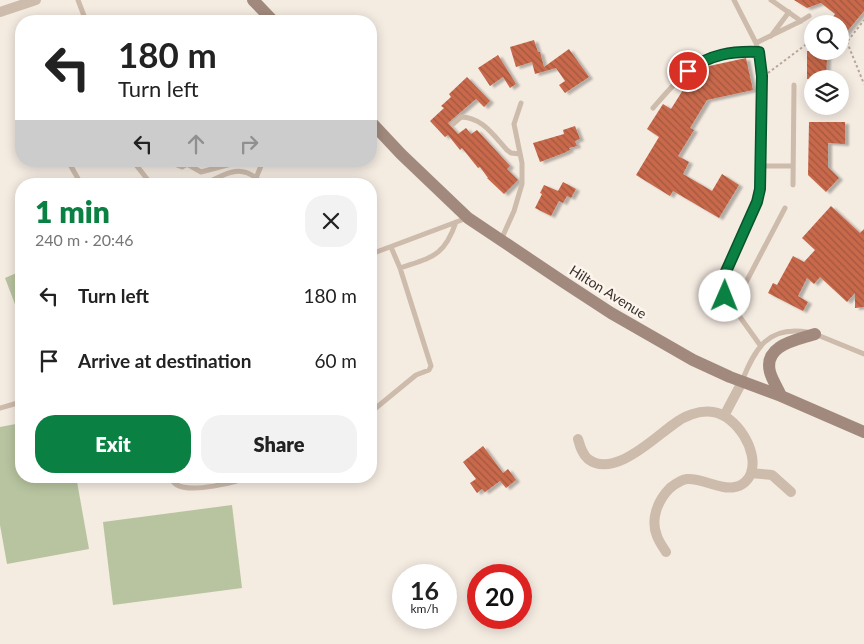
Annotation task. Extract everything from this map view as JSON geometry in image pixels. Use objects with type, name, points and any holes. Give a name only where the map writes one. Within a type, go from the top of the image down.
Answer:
[{"type":"street","points":[[0,12],[36,0]]},
{"type":"street","points":[[253,0],[267,15]]},
{"type":"street","name":"Hilton Avenue","points":[[377,128],[462,220],[501,240],[562,282],[693,360],[864,432]]},
{"type":"street","points":[[782,396],[770,372],[769,361],[773,353],[779,346],[815,334]]},
{"type":"street","points":[[724,416],[742,382]]},
{"type":"street","points":[[578,439],[582,452],[588,459],[601,464],[610,463],[624,460],[646,446],[675,423],[689,416],[713,412],[724,416],[745,438],[751,450],[753,460],[751,473],[741,486],[732,488],[706,481],[686,479],[677,482],[666,492],[657,507],[654,522],[656,535],[666,552]]},
{"type":"street","points":[[751,473],[772,475],[792,492]]},
{"type":"lane","points":[[78,0],[84,15]]},
{"type":"lane","points":[[734,0],[759,52],[762,76],[760,189],[757,202],[724,276],[723,287],[725,296],[760,345]]},
{"type":"lane","points":[[771,0],[801,21]]},
{"type":"lane","points":[[771,37],[789,12]]},
{"type":"lane","points":[[756,43],[804,19]]},
{"type":"lane","points":[[652,108],[678,79],[698,63],[737,51],[759,52]]},
{"type":"lane","points":[[793,185],[794,84]]},
{"type":"lane","points":[[501,240],[514,211],[522,184],[523,174],[514,124],[521,103]]},
{"type":"lane","points":[[453,124],[461,117],[476,120],[507,150],[511,153],[520,154]]},
{"type":"lane","points":[[760,166],[793,166]]},
{"type":"lane","points":[[71,167],[78,178]]},
{"type":"lane","points":[[137,167],[146,178]]},
{"type":"lane","points":[[194,167],[201,172],[220,167]]},
{"type":"lane","points":[[220,178],[238,170],[251,174],[256,178],[261,167]]},
{"type":"lane","points":[[733,307],[785,208]]},
{"type":"lane","points":[[377,252],[462,220]]},
{"type":"lane","points":[[400,268],[433,257],[440,252],[462,220]]},
{"type":"lane","points":[[377,407],[416,375],[429,370],[431,366],[392,247]]},
{"type":"lane","points":[[742,382],[760,345],[771,336],[785,332],[799,331],[815,334],[864,354]]},
{"type":"lane","points":[[0,408],[15,404]]},
{"type":"lane","points":[[175,483],[178,486],[193,488],[231,483]]},
{"type":"path","points":[[849,41],[864,20]]},
{"type":"path","points":[[762,76],[804,46]]},
{"type":"path","points":[[849,47],[864,84]]},
{"type":"green space","points":[[15,274],[15,304],[5,278]]},
{"type":"green space","points":[[15,424],[15,483],[77,483],[89,549],[7,564],[0,525],[0,427]]},
{"type":"green space","points":[[232,505],[242,588],[113,605],[103,522]]},
{"type":"building","points":[[794,0],[864,0],[864,11],[849,29],[849,15],[834,15],[821,3],[807,8]]},
{"type":"building","points":[[534,40],[544,67],[569,49],[589,77],[565,93],[559,85],[565,81],[556,68],[535,74],[532,62],[516,67],[510,47]]},
{"type":"building","points":[[498,55],[516,84],[510,88],[503,77],[490,86],[478,68]]},
{"type":"building","points":[[746,58],[753,90],[707,100],[690,128],[694,130],[678,156],[689,162],[683,174],[712,191],[722,174],[739,185],[719,218],[673,191],[670,196],[636,175],[659,137],[647,129],[663,104],[671,109],[693,74],[700,68]]},
{"type":"building","points":[[807,60],[827,60],[826,70],[807,70]]},
{"type":"building","points":[[467,77],[490,101],[484,107],[476,99],[448,123],[458,134],[466,128],[471,134],[477,130],[510,166],[507,169],[518,180],[504,194],[487,178],[480,167],[478,168],[462,148],[460,150],[448,135],[445,137],[430,121],[444,108],[441,106],[451,97],[449,94]]},
{"type":"building","points":[[809,122],[845,122],[845,144],[828,143],[828,167],[839,178],[826,192],[808,175]]},
{"type":"building","points":[[575,126],[580,139],[575,141],[577,146],[540,162],[533,143],[564,134],[563,130]]},
{"type":"building","points":[[563,182],[576,189],[571,198],[567,196],[563,203],[559,201],[551,216],[535,208],[544,185],[558,191]]},
{"type":"building","points":[[831,206],[860,233],[864,229],[864,307],[855,308],[855,293],[847,302],[820,277],[814,284],[807,278],[798,296],[808,302],[803,311],[768,293],[773,283],[777,285],[793,256],[804,262],[815,250],[802,238]]},
{"type":"building","points":[[483,446],[503,473],[508,469],[516,480],[506,488],[500,481],[485,492],[482,489],[477,493],[470,483],[476,479],[463,462]]},
{"type":"route","points":[[688,71],[698,63],[737,51],[759,52],[761,61],[760,189],[757,202],[724,276],[723,287],[725,296]]}]
